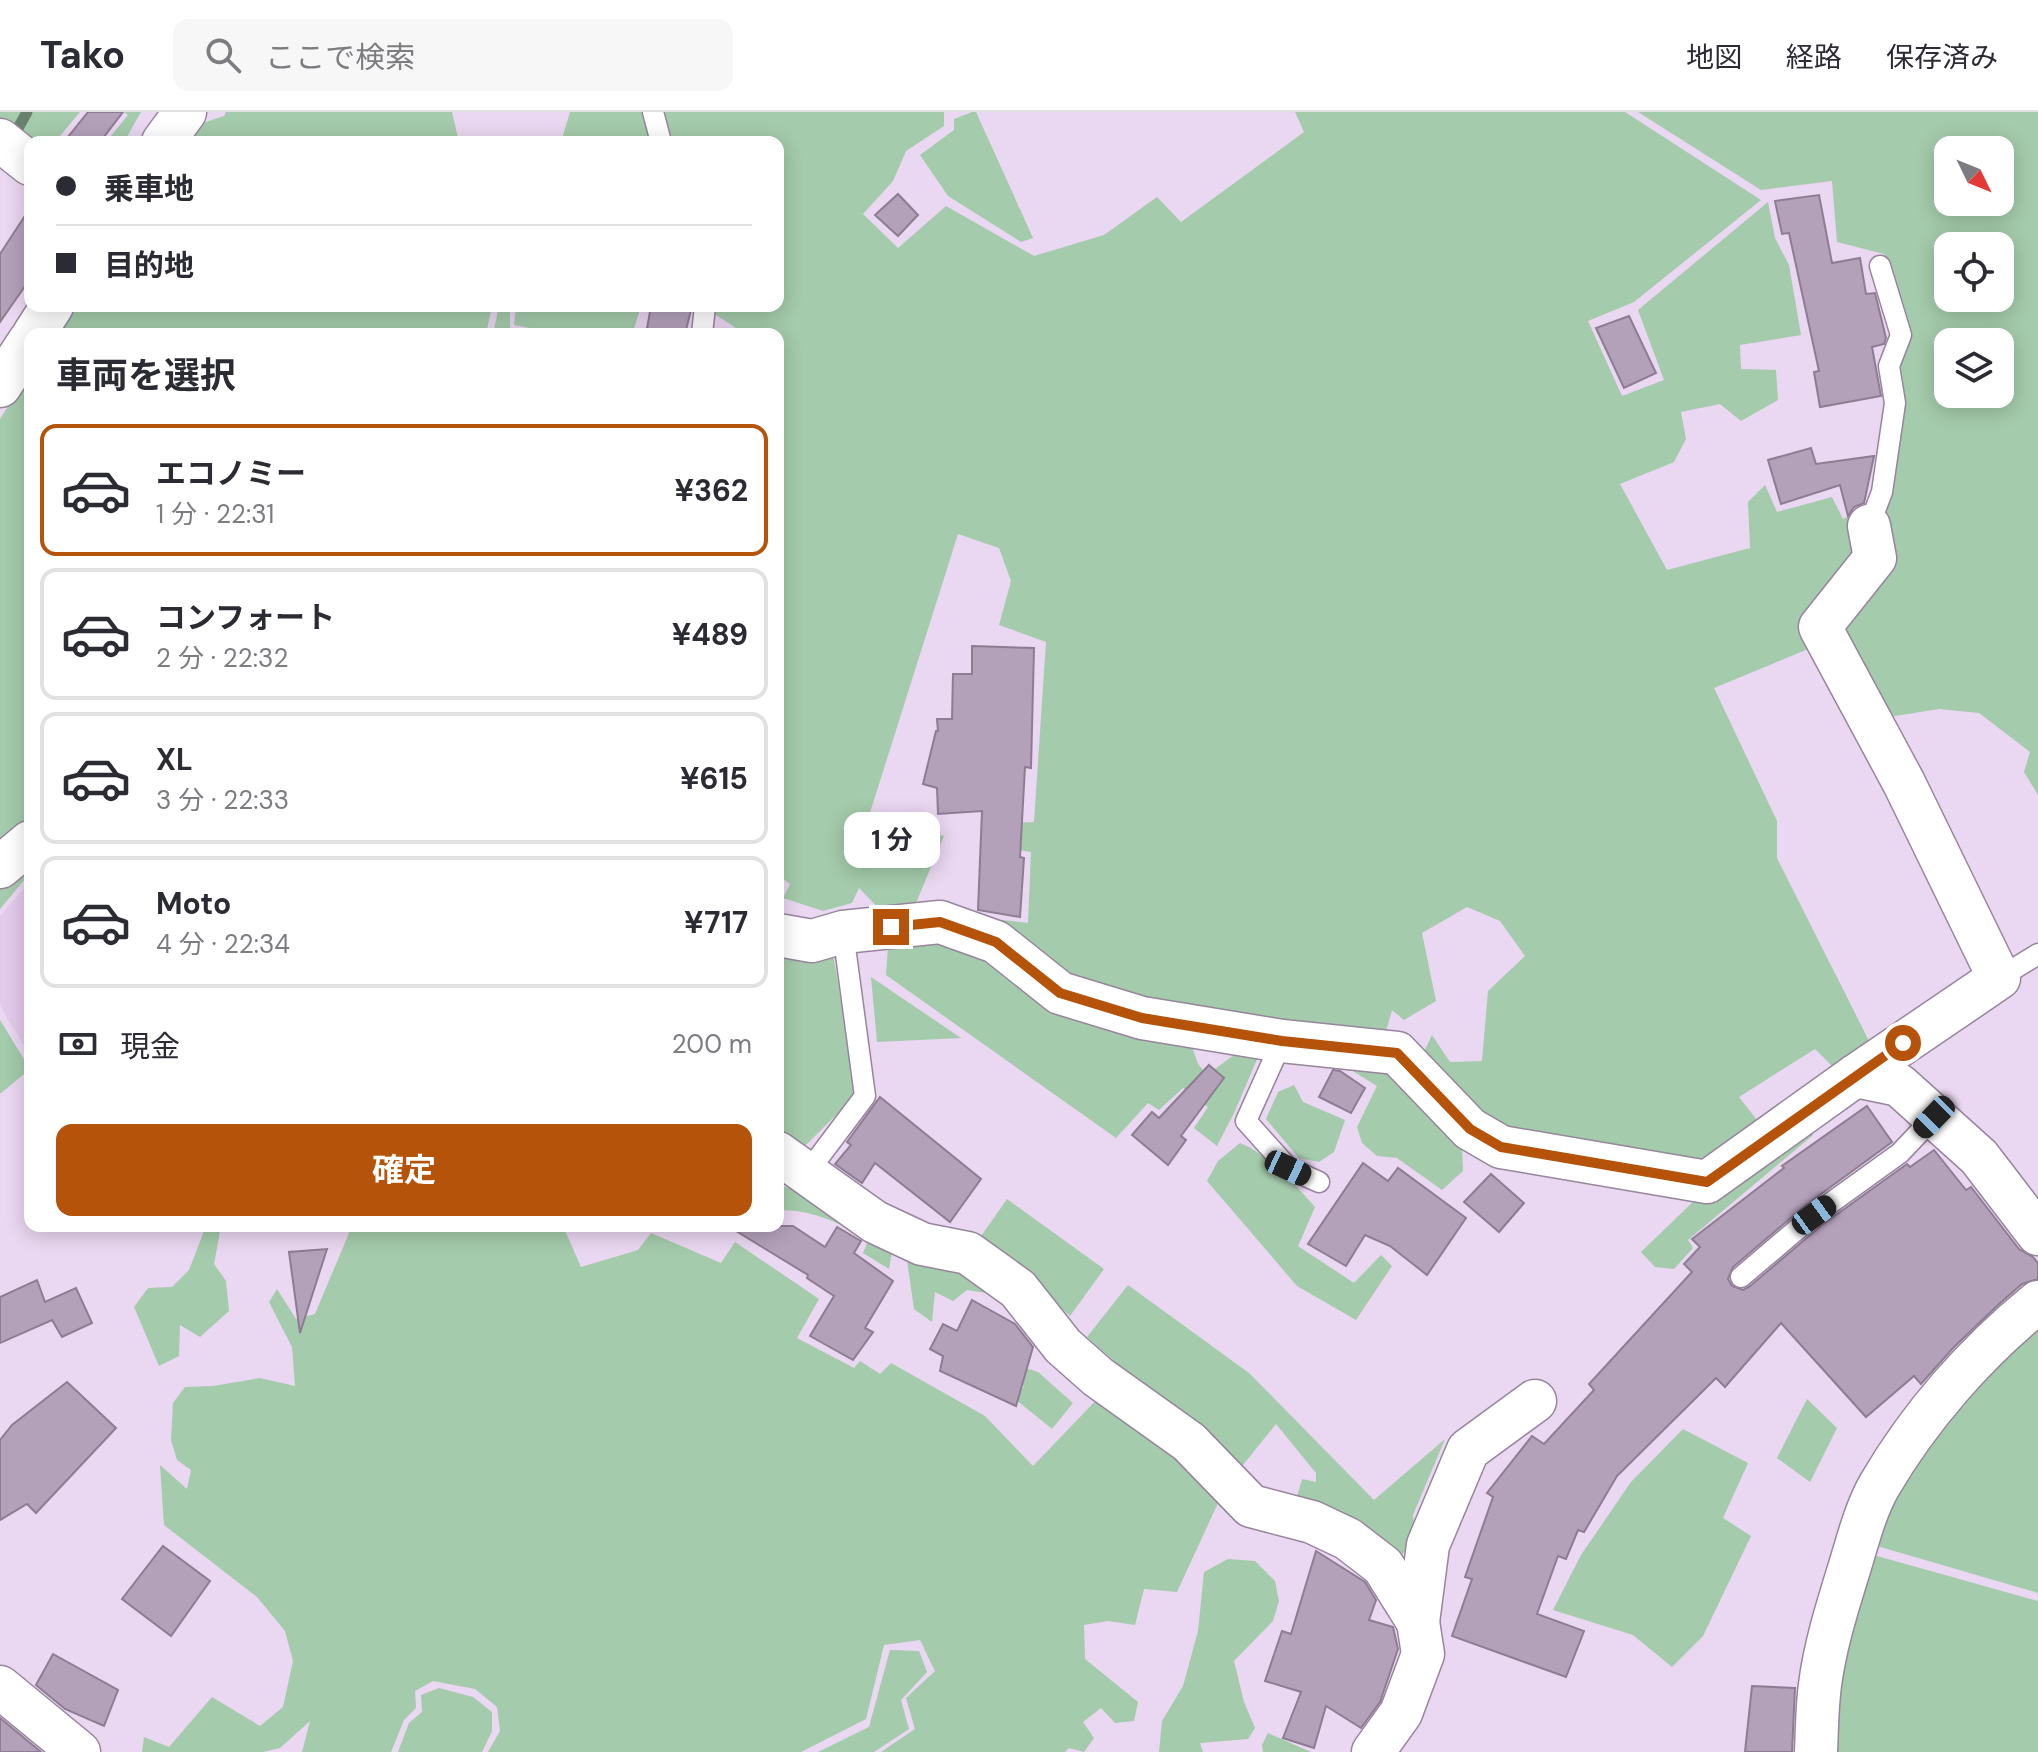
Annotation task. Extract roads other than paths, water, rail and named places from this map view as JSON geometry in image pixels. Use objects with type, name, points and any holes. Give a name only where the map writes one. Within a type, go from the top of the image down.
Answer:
[{"type":"street","points":[[167,136],[185,112]]},
{"type":"street","points":[[0,386],[24,349]]},
{"type":"street","points":[[784,936],[812,941],[843,932],[940,922],[996,942],[1060,993],[1142,1018],[1282,1041],[1397,1053],[1470,1129],[1501,1147],[1707,1182],[1999,978],[1904,783],[1820,627],[1875,558],[1869,526]]},
{"type":"street","points":[[0,867],[24,847]]},
{"type":"street","points":[[1855,1076],[1899,1085],[1979,1157],[2038,1234]]},
{"type":"street","points":[[793,1163],[875,1222],[922,1244],[968,1253],[1018,1289],[1063,1346],[1098,1377],[1189,1442],[1251,1506],[1324,1528],[1348,1539],[1383,1566],[1418,1622]]},
{"type":"street","points":[[1816,1752],[1820,1685],[1833,1621],[1860,1532],[1878,1489],[1907,1443],[1940,1401],[2003,1330],[2038,1302]]},
{"type":"street","points":[[1373,1752],[1401,1713],[1414,1684],[1423,1654],[1418,1622],[1428,1545],[1468,1450],[1535,1401]]},
{"type":"street","points":[[0,1687],[79,1752]]},
{"type":"lane","points":[[653,112],[659,136]]},
{"type":"lane","points":[[1869,526],[1882,492],[1895,403],[1889,366],[1901,335],[1880,266]]},
{"type":"lane","points":[[793,1163],[865,1096],[843,932]]},
{"type":"lane","points":[[1999,978],[2038,954]]},
{"type":"lane","points":[[1282,1041],[1246,1121],[1288,1168],[1319,1182]]},
{"type":"lane","points":[[1741,1277],[1814,1215],[1900,1153],[1934,1117]]},
{"type":"waterway","points":[[12,139],[27,112]]}]
